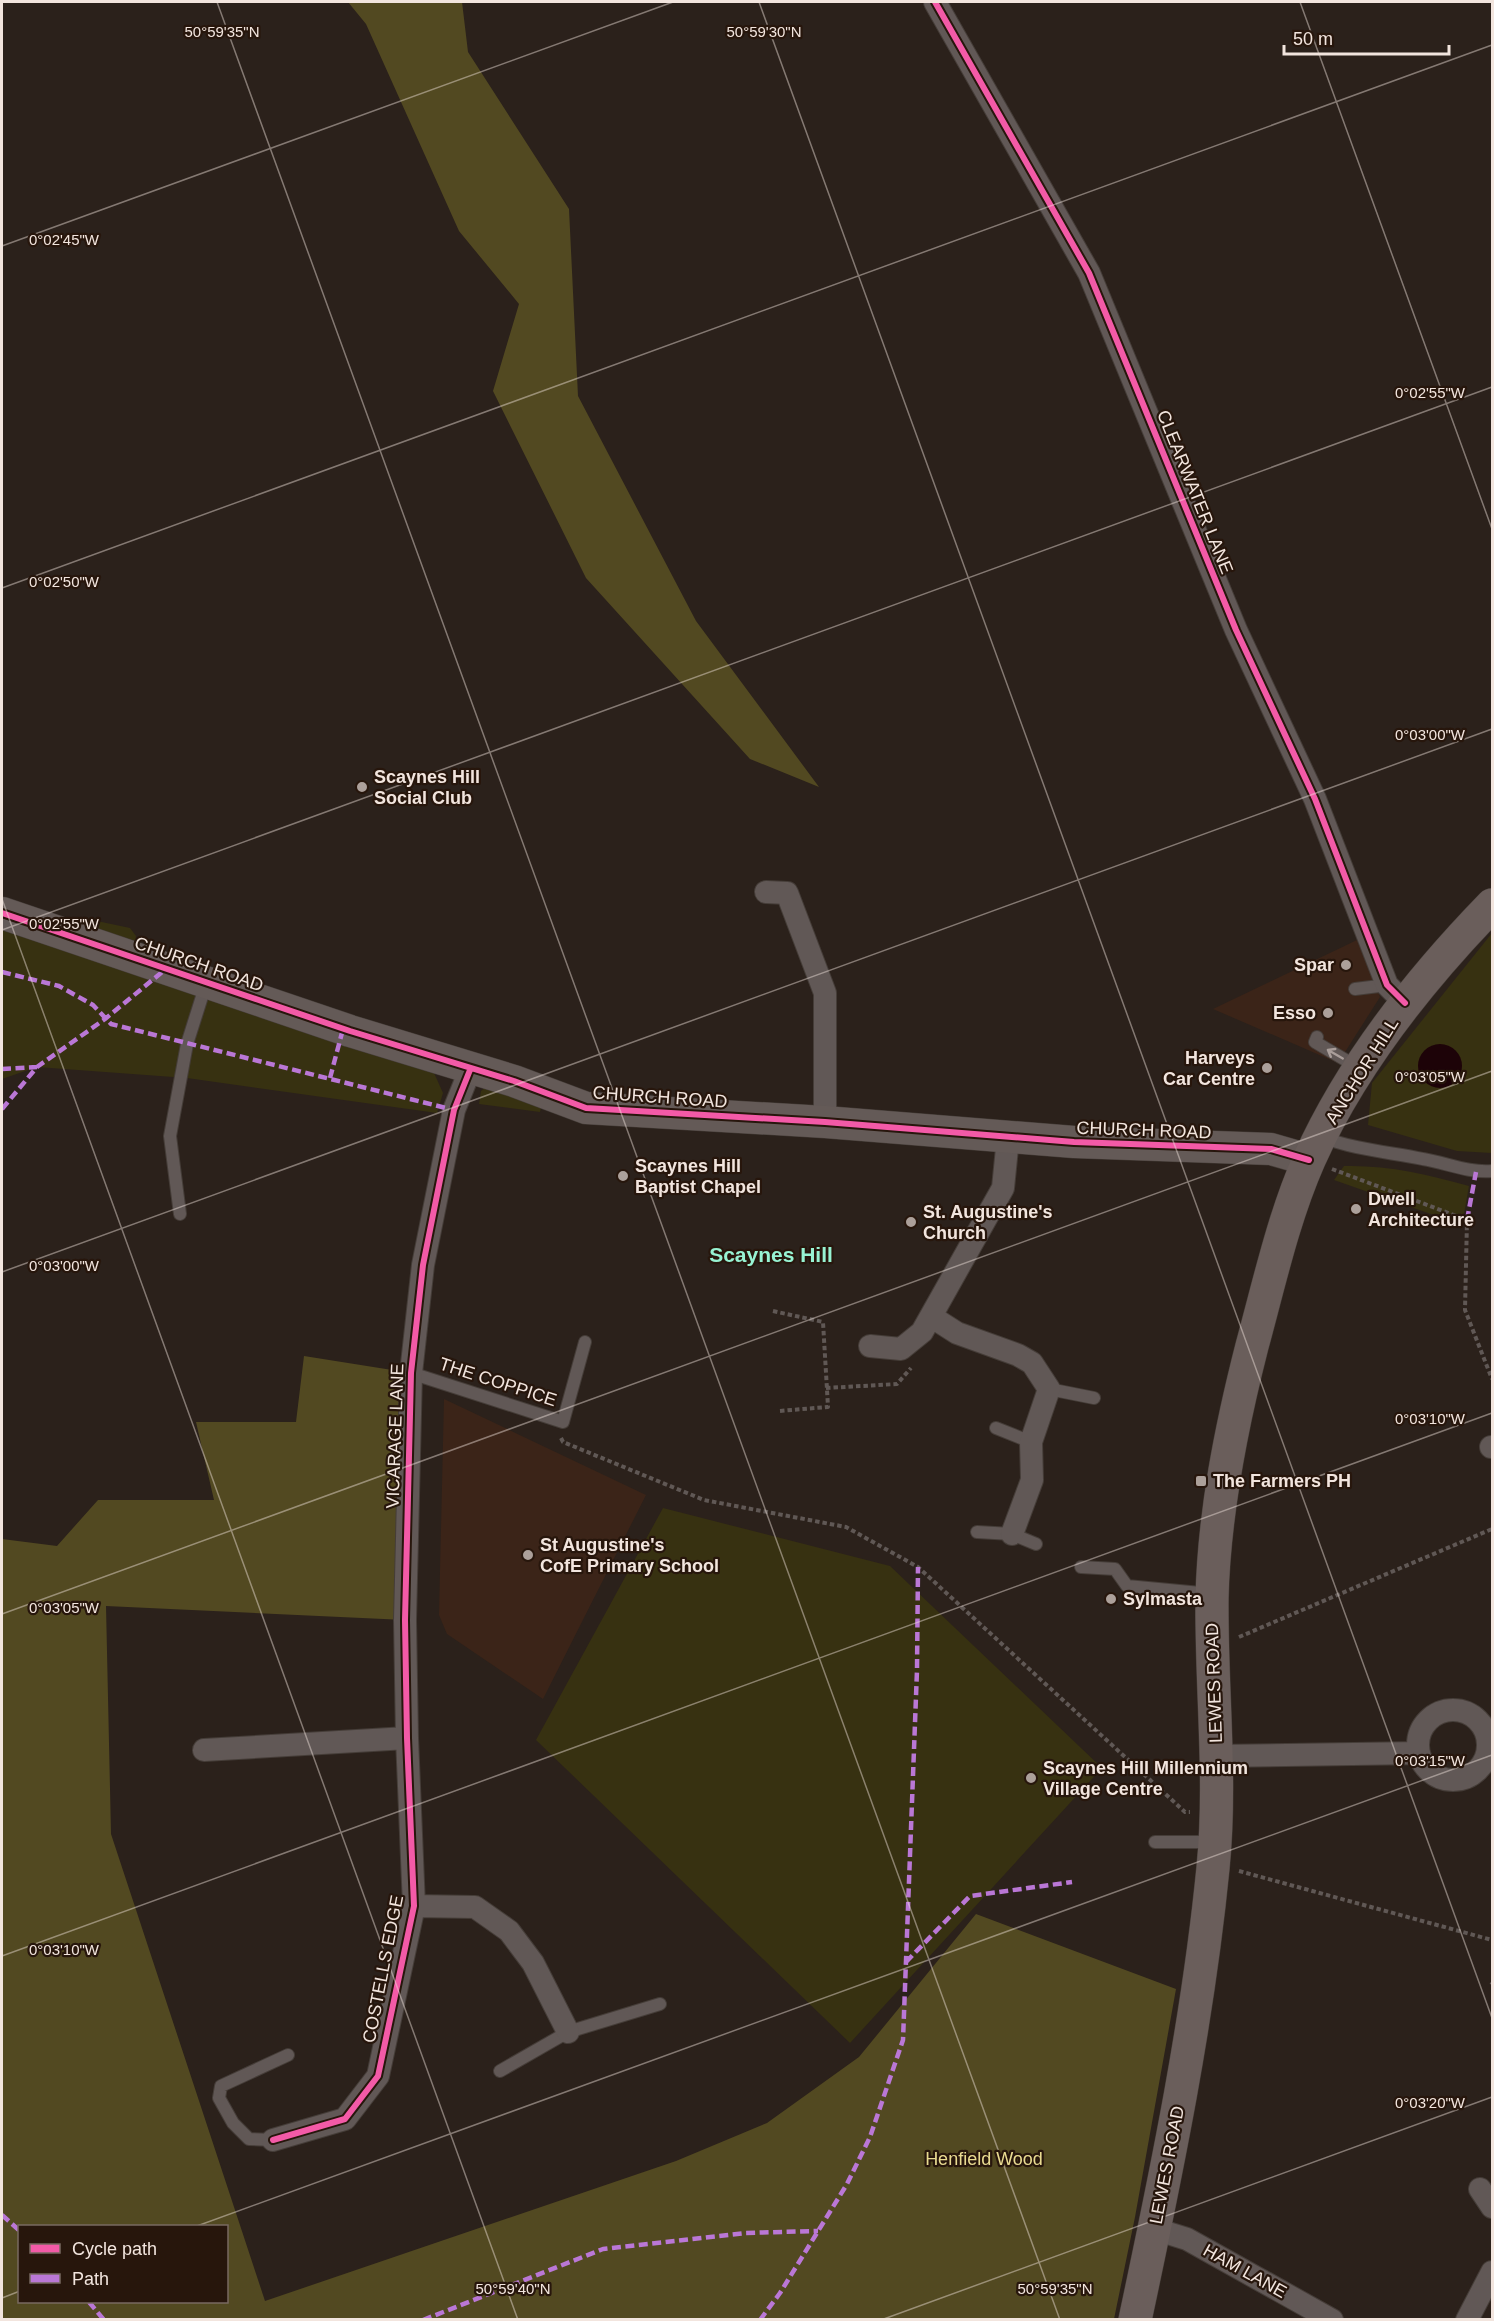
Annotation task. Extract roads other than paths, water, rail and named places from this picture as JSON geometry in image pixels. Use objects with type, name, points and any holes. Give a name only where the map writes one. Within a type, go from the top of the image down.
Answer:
[{"type":"highway","name":"ANCHOR HILL","points":[[1315,1149],[1360,1068],[1396,994],[1452,947],[1492,908]]},
{"type":"highway","name":"LEWES ROAD","points":[[1135,2319],[1155,2229],[1191,2031],[1215,1839],[1216,1756],[1212,1594],[1221,1497],[1234,1415],[1269,1284],[1315,1149]]},
{"type":"street","name":"CLEARWATER LANE","points":[[935,2],[1089,273],[1236,630],[1315,799],[1396,994]]},
{"type":"street","points":[[766,892],[787,893],[825,993],[825,1122]]},
{"type":"street","name":"CHURCH ROAD","points":[[2,914],[470,1070],[514,1081],[586,1107],[825,1122],[1008,1138],[1315,1149]]},
{"type":"street","name":"VICARAGE LANE","points":[[406,1738],[411,1373],[423,1265],[454,1110],[470,1070]]},
{"type":"street","points":[[870,1346],[901,1349],[927,1325],[1003,1188],[1008,1138]]},
{"type":"street","points":[[927,1325],[1018,1355],[1032,1363],[1049,1389],[1031,1442],[1032,1480],[1012,1534]]},
{"type":"street","points":[[1460,1711],[1480,1722],[1486,1732],[1487,1771],[1463,1779],[1441,1778],[1431,1772],[1419,1753],[1422,1731],[1428,1721],[1437,1714],[1460,1711]]},
{"type":"street","points":[[204,1750],[406,1738]]},
{"type":"street","name":"COSTELLS EDGE","points":[[273,2140],[345,2119],[378,2076],[414,1906],[406,1738]]},
{"type":"street","points":[[1216,1756],[1419,1753]]},
{"type":"street","name":"COSTELLS EDGE","points":[[414,1906],[475,1907],[509,1931],[533,1964],[568,2032]]},
{"type":"street","name":"HAM LANE","points":[[1155,2229],[1187,2239],[1332,2319]]},
{"type":"street","points":[[1467,2319],[1492,2272]]},
{"type":"lane","points":[[180,1214],[170,1136],[187,1044],[207,983]]},
{"type":"lane","points":[[1355,989],[1396,994]]},
{"type":"lane","points":[[1317,1037],[1315,1042],[1360,1068]]},
{"type":"lane","points":[[1315,1149],[1349,1148],[1425,1159],[1476,1172],[1492,1171]]},
{"type":"lane","name":"THE COPPICE","points":[[411,1373],[563,1422],[585,1342]]},
{"type":"lane","points":[[1049,1389],[1094,1398]]},
{"type":"lane","points":[[996,1428],[1031,1442]]},
{"type":"lane","points":[[977,1532],[1012,1534],[1036,1544]]},
{"type":"lane","points":[[1081,1566],[1115,1569],[1127,1586],[1212,1594]]},
{"type":"lane","points":[[1155,1842],[1215,1839]]},
{"type":"lane","points":[[500,2071],[568,2032],[660,2004]]},
{"type":"lane","points":[[273,2140],[249,2139],[233,2123],[219,2098],[221,2086],[288,2055]]},
{"type":"place","name":"Scaynes Hill Social Club","points":[[362,787]]},
{"type":"place","name":"Spar","points":[[1346,965]]},
{"type":"place","name":"Esso","points":[[1328,1013]]},
{"type":"place","name":"Harveys Car Centre","points":[[1267,1068]]},
{"type":"place","name":"Scaynes Hill Baptist Chapel","points":[[623,1176]]},
{"type":"place","name":"Dwell Architecture","points":[[1356,1209]]},
{"type":"place","name":"St. Augustine's Church","points":[[911,1222]]},
{"type":"place","name":"The Farmers PH","points":[[1201,1481]]},
{"type":"place","name":"St Augustine's CofE Primary School","points":[[528,1555]]},
{"type":"place","name":"Sylmasta","points":[[1111,1599]]},
{"type":"place","name":"Scaynes Hill Millennium Village Centre","points":[[1031,1778]]},
{"type":"district","name":"Scaynes Hill","points":[[771,1254]]},
{"type":"park label","name":"Henfield Wood","points":[[984,2159]]}]
